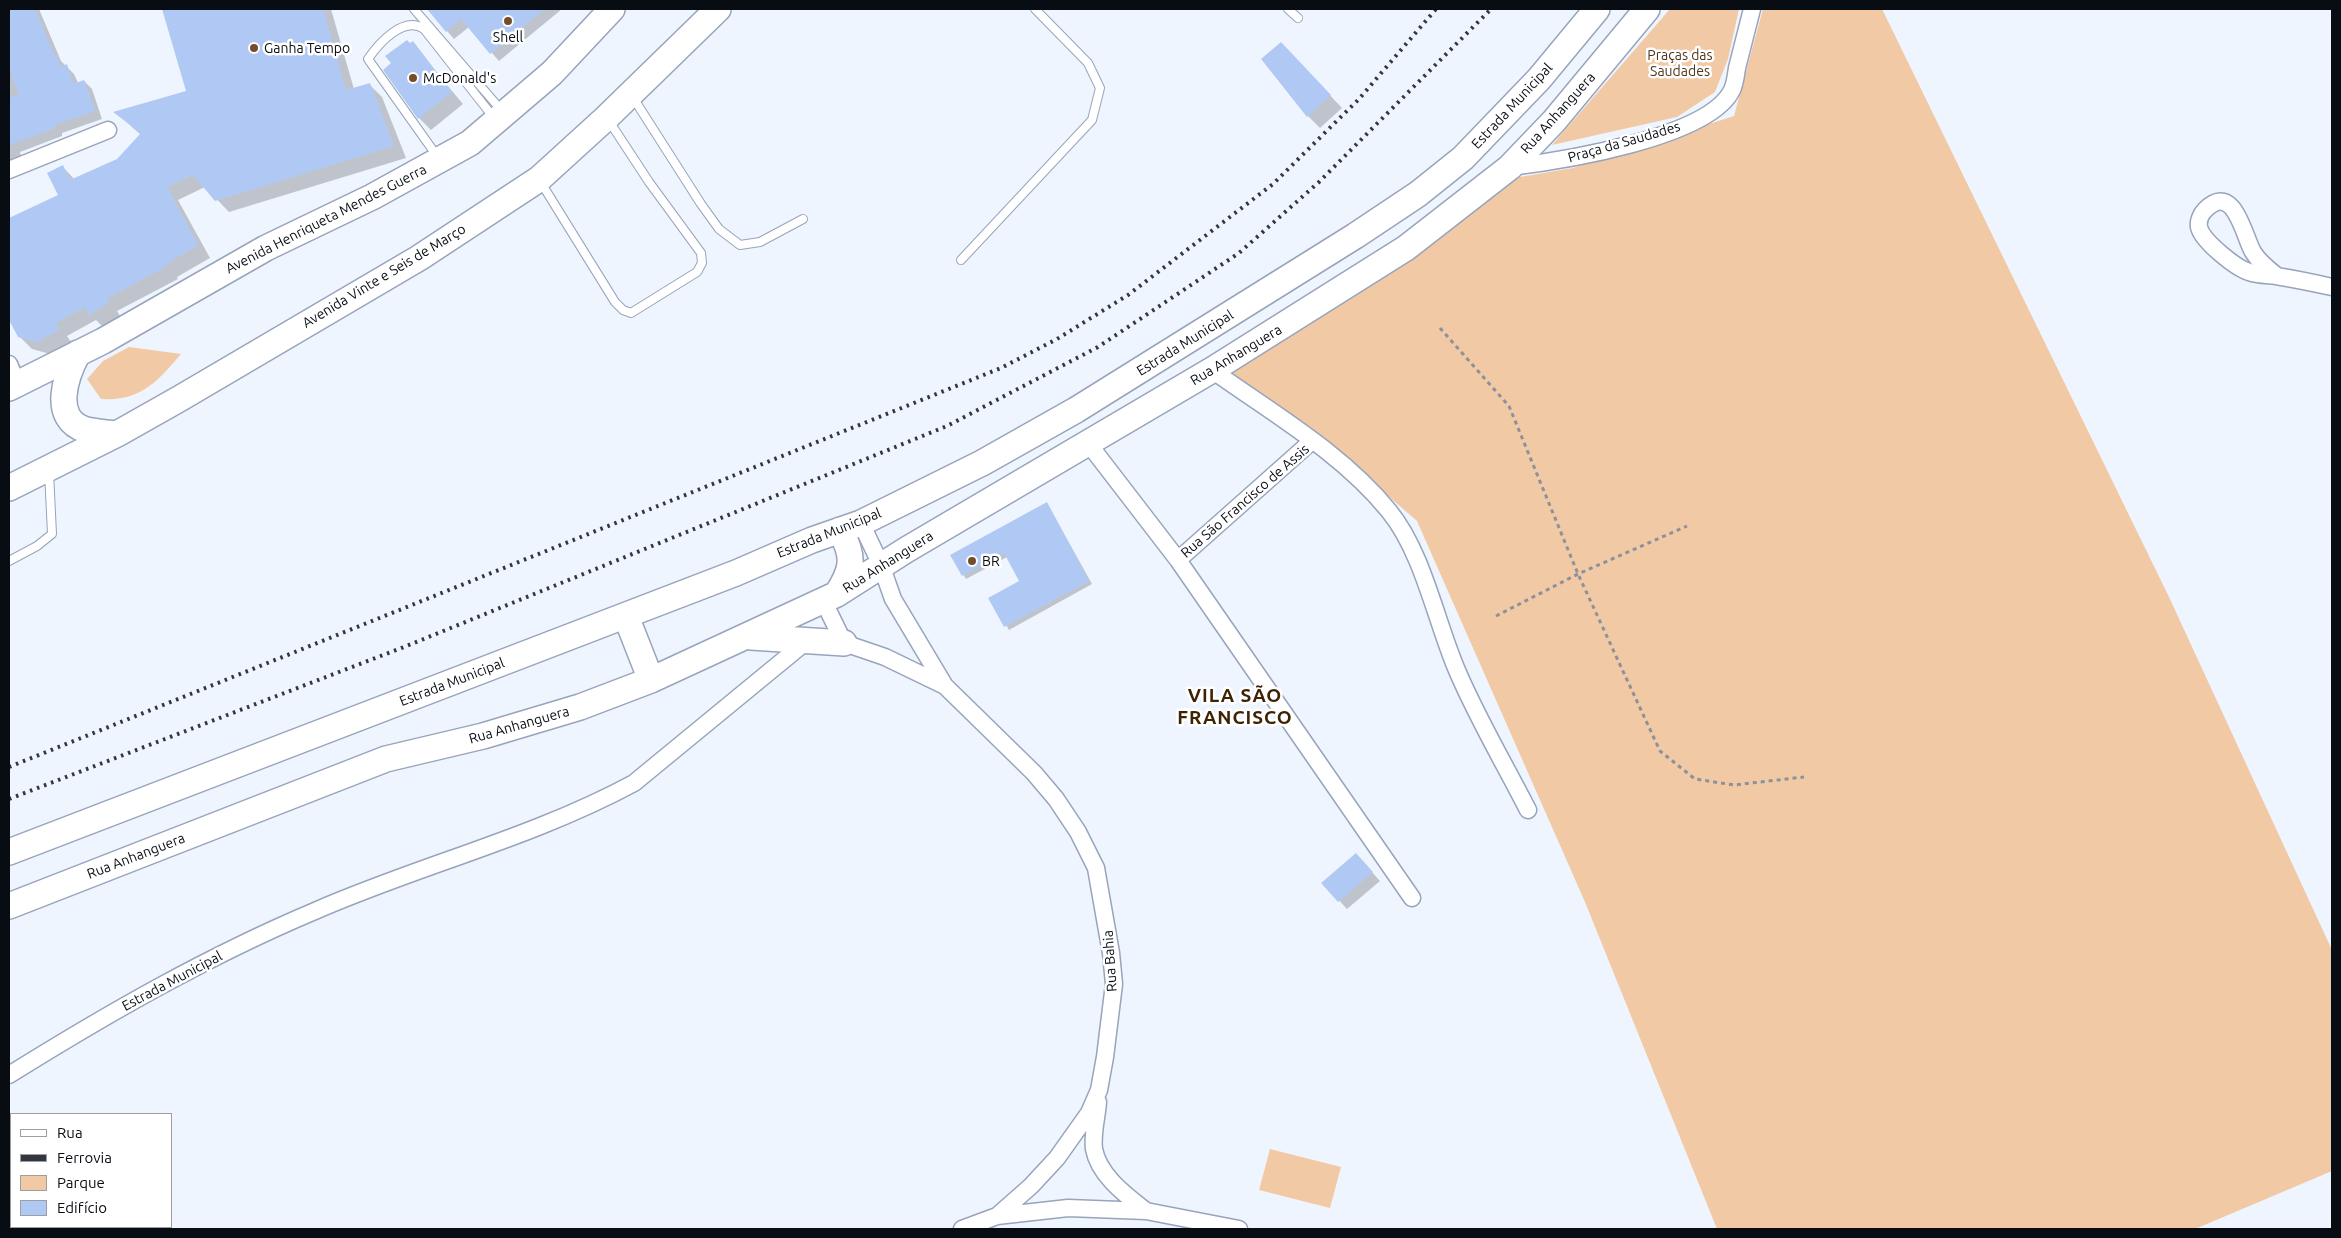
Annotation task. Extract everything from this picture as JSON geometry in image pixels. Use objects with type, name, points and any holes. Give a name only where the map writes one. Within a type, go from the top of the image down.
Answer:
[{"type":"main road","name":"Avenida Henriqueta Mendes Guerra","points":[[12,378],[78,353],[103,341],[266,248],[372,197],[470,143],[552,73],[612,9]]},
{"type":"main road","name":"Avenida Vinte e Seis de Março","points":[[9,488],[117,434],[418,258],[539,179],[606,118],[718,9]]},
{"type":"main road","name":"Estrada Municipal","points":[[9,852],[736,573],[851,526],[982,463],[1076,410],[1262,295],[1418,194],[1463,158],[1506,115],[1597,9]]},
{"type":"main road","name":"Rua Anhanguera","points":[[9,906],[386,759],[483,736],[580,707],[650,680],[830,597],[1212,370],[1406,248],[1510,166],[1554,120],[1647,9]]},
{"type":"main road","points":[[78,353],[68,372],[64,388],[67,413],[75,423],[85,429],[117,434]]},
{"type":"main road","points":[[830,597],[848,576],[851,552],[851,526]]},
{"type":"main road","points":[[359,719],[413,710],[631,630],[658,615],[706,596],[736,573]]},
{"type":"main road","points":[[631,630],[650,680]]},
{"type":"main road","points":[[748,636],[844,642]]},
{"type":"street","name":"Praça da Saudades","points":[[1510,166],[1567,159],[1658,136],[1701,119],[1718,107],[1732,90],[1752,9]]},
{"type":"street","points":[[9,170],[108,130]]},
{"type":"street","points":[[2277,276],[2253,252],[2241,219],[2235,210],[2226,203],[2217,203],[2206,209],[2200,217],[2199,227],[2204,238],[2231,262],[2250,272],[2332,287]]},
{"type":"street","points":[[1212,370],[1312,441],[1362,481],[1390,513],[1410,546],[1456,668],[1528,810]]},
{"type":"street","name":"Rua São Francisco de Assis","points":[[1178,560],[1312,441]]},
{"type":"street","points":[[1088,443],[1178,560],[1412,898]]},
{"type":"street","points":[[851,526],[881,565],[893,599],[945,686]]},
{"type":"street","points":[[830,597],[844,642],[885,657],[945,686]]},
{"type":"street","name":"Estrada Municipal","points":[[9,1075],[116,1010],[208,961],[308,914],[473,853],[604,799],[634,783],[808,640]]},
{"type":"street","name":"Rua Bahia","points":[[945,686],[996,734],[1056,799],[1078,832],[1096,868],[1105,907],[1114,984],[1100,1090],[1085,1119],[1057,1158],[1031,1186],[997,1216],[962,1229]]},
{"type":"street","points":[[1100,1090],[1094,1139],[1098,1161],[1117,1186],[1146,1211]]},
{"type":"street","points":[[997,1216],[1068,1208],[1146,1211],[1239,1229]]},
{"type":"lane","points":[[414,9],[501,118]]},
{"type":"lane","points":[[961,260],[1092,120],[1100,88],[1088,63],[1035,9]]},
{"type":"lane","points":[[1288,9],[1298,18]]},
{"type":"lane","points":[[439,160],[368,59],[374,49],[394,32],[410,23],[417,24],[501,118]]},
{"type":"lane","points":[[630,94],[719,229],[740,246],[760,242],[802,219]]},
{"type":"lane","points":[[539,179],[616,302],[623,310],[631,313],[697,272],[702,263],[701,253],[649,182],[606,118]]},
{"type":"lane","points":[[9,561],[38,546],[52,534],[49,469]]},
{"type":"path","points":[[1440,328],[1509,406],[1578,574],[1660,751],[1695,780],[1734,785],[1804,777]]},
{"type":"path","points":[[1496,616],[1578,574],[1687,526]]},
{"type":"green space","name":"Praças das Saudades","points":[[1670,9],[1739,9],[1728,59],[1715,92],[1677,117],[1552,145]]},
{"type":"green space","points":[[1763,9],[1882,9],[2169,597],[2332,950],[2332,1171],[2195,1229],[1717,1229],[1585,902],[1417,521],[1310,428],[1227,372],[1514,178],[1573,168],[1734,116]]},
{"type":"green space","points":[[129,347],[181,354],[147,388],[127,397],[101,399],[87,379],[103,361]]},
{"type":"green space","points":[[1270,1149],[1341,1167],[1330,1208],[1259,1190]]},
{"type":"building","points":[[9,9],[35,9],[55,57],[57,56],[61,67],[67,64],[73,84],[84,80],[95,111],[54,125],[55,128],[9,145],[9,98],[19,94],[9,70]]},
{"type":"building","points":[[162,9],[323,9],[346,90],[370,83],[394,146],[215,201],[193,175],[167,187],[198,245],[166,264],[167,266],[106,299],[109,303],[89,315],[85,307],[56,323],[59,330],[37,342],[18,337],[9,320],[9,218],[58,195],[47,173],[63,165],[70,180],[117,159],[141,133],[113,112],[186,91]]},
{"type":"building","points":[[427,9],[545,9],[490,54],[461,19],[446,32]]},
{"type":"building","name":"McDonald's","points":[[407,40],[410,43],[413,41],[452,92],[418,119],[383,70],[391,63],[385,56]]},
{"type":"building","points":[[1281,42],[1331,95],[1307,117],[1261,59]]},
{"type":"building","name":"BR","points":[[1047,502],[1089,581],[1004,627],[988,598],[1019,581],[1004,553],[962,576],[950,555]]},
{"type":"building","points":[[1356,853],[1373,872],[1338,902],[1321,883]]},
{"type":"railway","points":[[9,767],[1001,368],[1057,339],[1128,295],[1273,184],[1359,99],[1436,9]]},
{"type":"railway","points":[[9,799],[404,647],[947,426],[1098,347],[1239,253],[1319,182],[1491,9]]},
{"type":"place","name":"Shell","points":[[508,21]]},
{"type":"place","name":"Ganha Tempo","points":[[254,48]]},
{"type":"place","name":"McDonald's","points":[[413,78]]},
{"type":"place","name":"BR","points":[[972,561]]},
{"type":"district","name":"VILA SÃO FRANCISCO","points":[[1235,707]]}]
